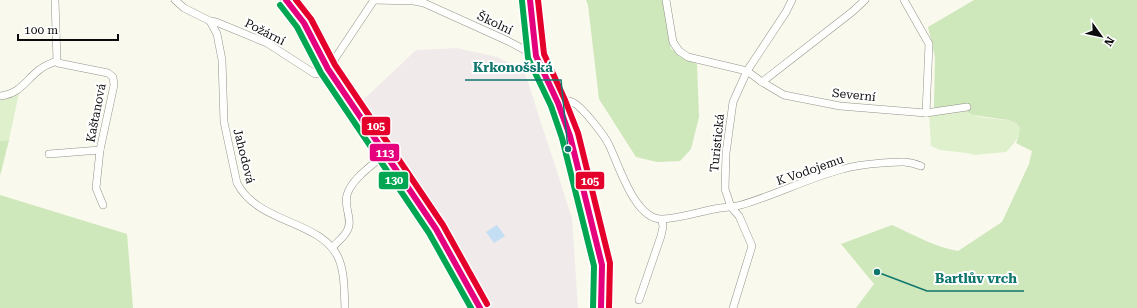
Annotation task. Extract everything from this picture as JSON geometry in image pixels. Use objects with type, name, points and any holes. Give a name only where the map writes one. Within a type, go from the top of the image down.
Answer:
[{"type":"street","points":[[0,96],[11,95],[17,92],[40,69],[57,61],[55,0]]},
{"type":"street","points":[[175,0],[184,8],[210,21]]},
{"type":"street","points":[[286,0],[304,23],[328,69],[436,228],[480,308]]},
{"type":"street","points":[[328,69],[373,0]]},
{"type":"street","name":"Školní","points":[[373,0],[414,1],[424,3],[508,41],[536,56]]},
{"type":"street","points":[[530,0],[536,56],[558,103],[570,136],[602,265],[601,308]]},
{"type":"street","points":[[666,0],[673,42],[679,51],[688,57],[747,70]]},
{"type":"street","name":"Turistická","points":[[733,308],[752,246],[739,216],[731,208],[725,189],[726,153],[733,102],[747,70],[786,12],[792,0]]},
{"type":"street","points":[[762,82],[866,0]]},
{"type":"street","points":[[904,0],[929,44],[926,113]]},
{"type":"street","name":"Požární","points":[[210,21],[216,22],[267,43],[315,74],[320,74],[328,69]]},
{"type":"street","name":"Jahodová","points":[[210,21],[217,34],[220,47],[222,60],[224,122],[237,184],[241,191],[262,209],[309,230],[332,248],[339,258],[342,270],[346,308]]},
{"type":"street","name":"Kaštanová","points":[[49,154],[100,150],[114,85],[113,77],[108,73],[61,64],[57,61]]},
{"type":"street","name":"Severní","points":[[747,70],[762,82],[784,95],[840,106],[926,113],[967,107]]},
{"type":"street","points":[[558,103],[564,101],[573,102],[580,107],[609,145],[636,202],[647,215],[662,220],[663,227],[661,236],[639,300]]},
{"type":"street","points":[[100,150],[96,188],[103,205]]},
{"type":"street","points":[[332,248],[347,231],[349,225],[346,207],[348,192],[356,179],[385,154]]},
{"type":"street","name":"K Vodojemu","points":[[662,220],[720,208],[731,208],[771,195],[809,179],[844,168],[908,161],[921,166]]},
{"type":"shaded area","points":[[457,48],[497,57],[524,70],[572,218],[578,308],[490,308],[454,242],[361,102],[416,50]]},
{"type":"green space","points":[[586,0],[663,0],[671,49],[697,64],[699,117],[691,149],[680,161],[657,162],[636,157],[599,99],[588,5]]},
{"type":"green space","points":[[974,0],[1137,0],[1137,308],[856,308],[874,284],[841,244],[892,225],[933,244],[958,251],[1002,222],[1029,164],[1032,151],[1016,143],[1020,128],[1016,123],[1008,120],[973,115],[965,111],[937,115],[934,107],[935,57],[928,27]]},
{"type":"green space","points":[[19,93],[9,140],[0,141],[0,99],[9,98]]},
{"type":"green space","points":[[965,111],[973,115],[1012,122],[1018,125],[1020,130],[1017,139],[1006,152],[975,155],[940,150],[931,146],[929,113],[937,115]]},
{"type":"green space","points":[[9,140],[0,176],[0,141]]},
{"type":"green space","points":[[0,195],[127,234],[133,308],[0,308]]},
{"type":"water","points":[[497,225],[505,236],[494,243],[486,232]]},
{"type":"transit line","name":"113","points":[[286,0],[304,23],[328,69],[436,229],[480,308]]},
{"type":"transit line","name":"105","points":[[296,0],[311,19],[335,65],[443,225],[487,304]]},
{"type":"transit line","name":"113","points":[[530,0],[536,56],[558,103],[570,136],[602,265],[601,308]]},
{"type":"transit line","name":"105","points":[[538,0],[544,54],[578,133],[610,263],[609,308]]},
{"type":"transit line","name":"130","points":[[522,1],[528,58],[551,106],[562,138],[594,266],[593,308]]},
{"type":"transit line","name":"130","points":[[280,5],[297,27],[321,73],[429,233],[471,308]]},
{"type":"place","name":"Krkonošská","points":[[568,149]]},
{"type":"place","name":"Bartlův vrch","points":[[877,272]]}]
